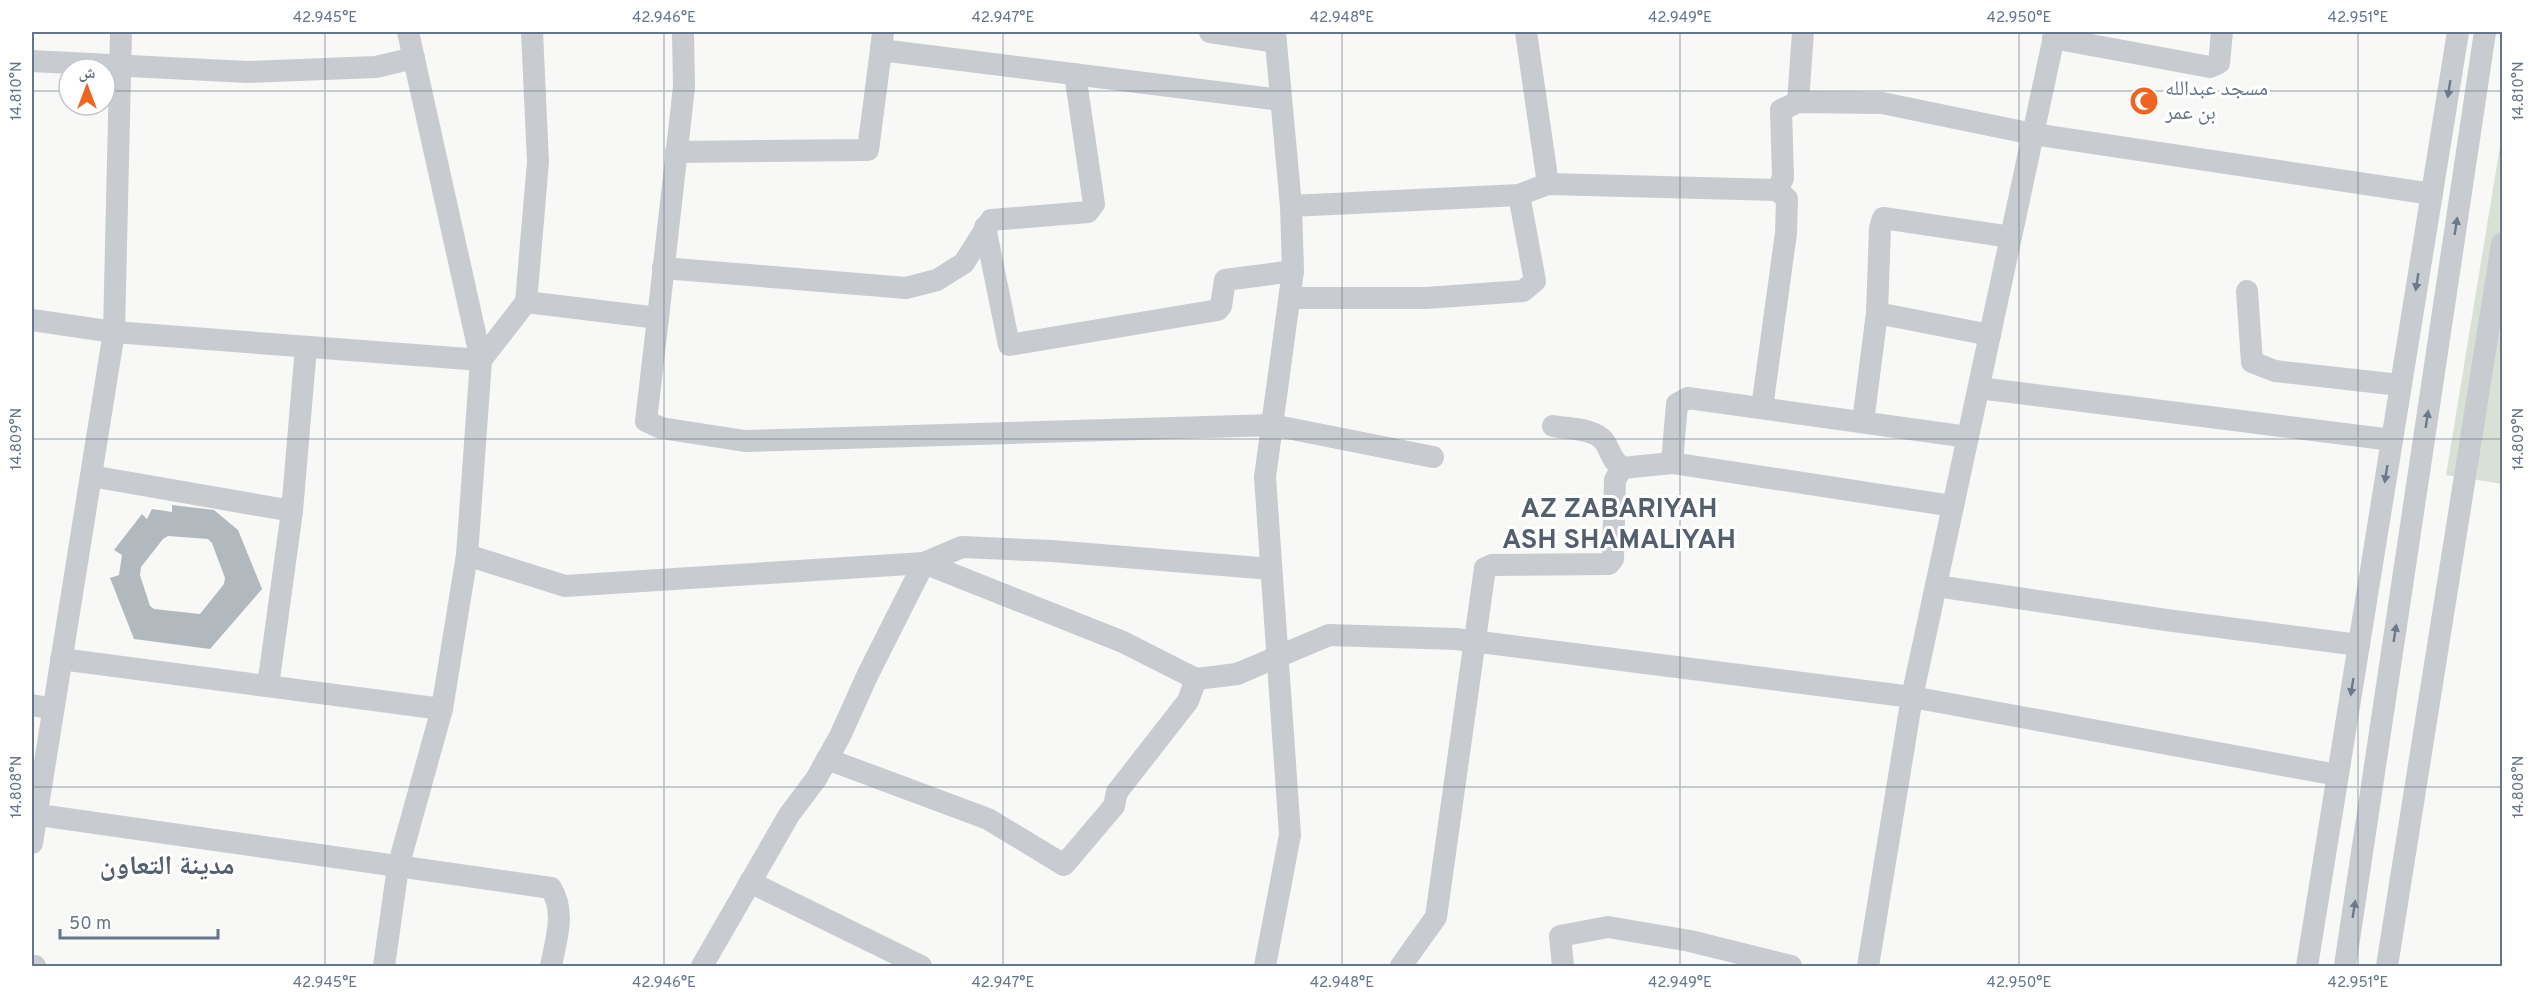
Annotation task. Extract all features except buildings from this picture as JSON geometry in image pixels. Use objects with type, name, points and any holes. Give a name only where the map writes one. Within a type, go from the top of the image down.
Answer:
[{"type":"street","points":[[32,843],[42,707],[61,658],[114,332],[121,32]]},
{"type":"street","points":[[384,966],[398,867],[442,709],[467,555],[481,360],[408,32]]},
{"type":"street","points":[[481,360],[526,302],[538,162],[532,32]]},
{"type":"street","points":[[683,32],[684,87],[646,421],[661,428],[744,441],[1272,425],[1433,457]]},
{"type":"street","points":[[1210,32],[1276,37],[1291,206],[1293,271],[1291,298],[1265,477],[1290,835],[1265,966]]},
{"type":"street","points":[[1526,32],[1548,184]]},
{"type":"street","points":[[1798,102],[1803,32]]},
{"type":"street","points":[[1868,966],[1912,697],[2054,35],[2210,67],[2219,63],[2222,32]]},
{"type":"street","points":[[2307,966],[2458,32]]},
{"type":"street","points":[[2345,966],[2485,32]]},
{"type":"street","points":[[676,152],[868,150],[882,41],[1075,74],[1281,100]]},
{"type":"street","points":[[32,61],[247,72],[376,67],[414,58]]},
{"type":"street","points":[[663,268],[906,288],[937,280],[964,263],[990,220],[1088,212],[1094,204],[1075,74]]},
{"type":"street","points":[[1777,190],[1783,178],[1781,110],[1798,102],[1882,103],[2033,134],[2432,194]]},
{"type":"street","points":[[1291,206],[1519,195],[1548,184],[1777,190],[1787,199],[1786,233],[1762,408]]},
{"type":"street","points":[[1291,298],[1426,298],[1522,291],[1535,281],[1519,195]]},
{"type":"street","points":[[1863,422],[1877,313],[1880,228],[1883,218],[2011,237]]},
{"type":"street","points":[[985,227],[1010,345],[1218,310],[1221,306],[1225,280],[1293,271]]},
{"type":"street","points":[[2386,966],[2502,244]]},
{"type":"street","points":[[2247,291],[2252,363],[2275,371],[2400,385]]},
{"type":"street","points":[[526,302],[658,318]]},
{"type":"street","points":[[1877,313],[1990,335]]},
{"type":"street","points":[[32,320],[114,332],[481,360]]},
{"type":"street","points":[[268,686],[292,511],[306,347]]},
{"type":"street","points":[[1979,388],[2392,440]]},
{"type":"street","points":[[1672,463],[1677,404],[1688,398],[1968,437]]},
{"type":"street","points":[[1553,426],[1593,432],[1603,440],[1613,462],[1622,468],[1672,463],[1953,506]]},
{"type":"street","points":[[1401,966],[1436,917],[1485,568],[1492,565],[1609,564],[1613,559],[1615,480],[1622,468]]},
{"type":"street","points":[[91,476],[292,511]]},
{"type":"street","points":[[467,555],[565,586],[924,563],[962,547],[1052,551],[1271,569]]},
{"type":"street","points":[[924,563],[1123,642],[1196,679],[1236,674],[1329,635],[1456,639],[1912,697],[2337,775]]},
{"type":"street","points":[[702,966],[789,815],[816,779],[924,563]]},
{"type":"street","points":[[1936,586],[2166,620],[2359,645]]},
{"type":"street","points":[[61,658],[442,709]]},
{"type":"street","points":[[827,759],[988,819],[1064,865],[1113,806],[1117,792],[1188,701],[1196,679]]},
{"type":"street","points":[[34,815],[551,888],[558,900],[561,917],[551,966]]},
{"type":"street","points":[[750,882],[921,966]]},
{"type":"street","points":[[1563,966],[1560,936],[1608,927],[1690,941],[1791,966]]},
{"type":"shaded area","points":[[2502,134],[2502,484],[2446,475]]},
{"type":"place","name":"مسجد عبدالله بن عمر","points":[[2144,101]]},
{"type":"district","name":"AZ ZABARIYAH ASH SHAMALIYAH","points":[[1619,526]]},
{"type":"district","name":"مدينة التعاون","points":[[167,867]]}]
